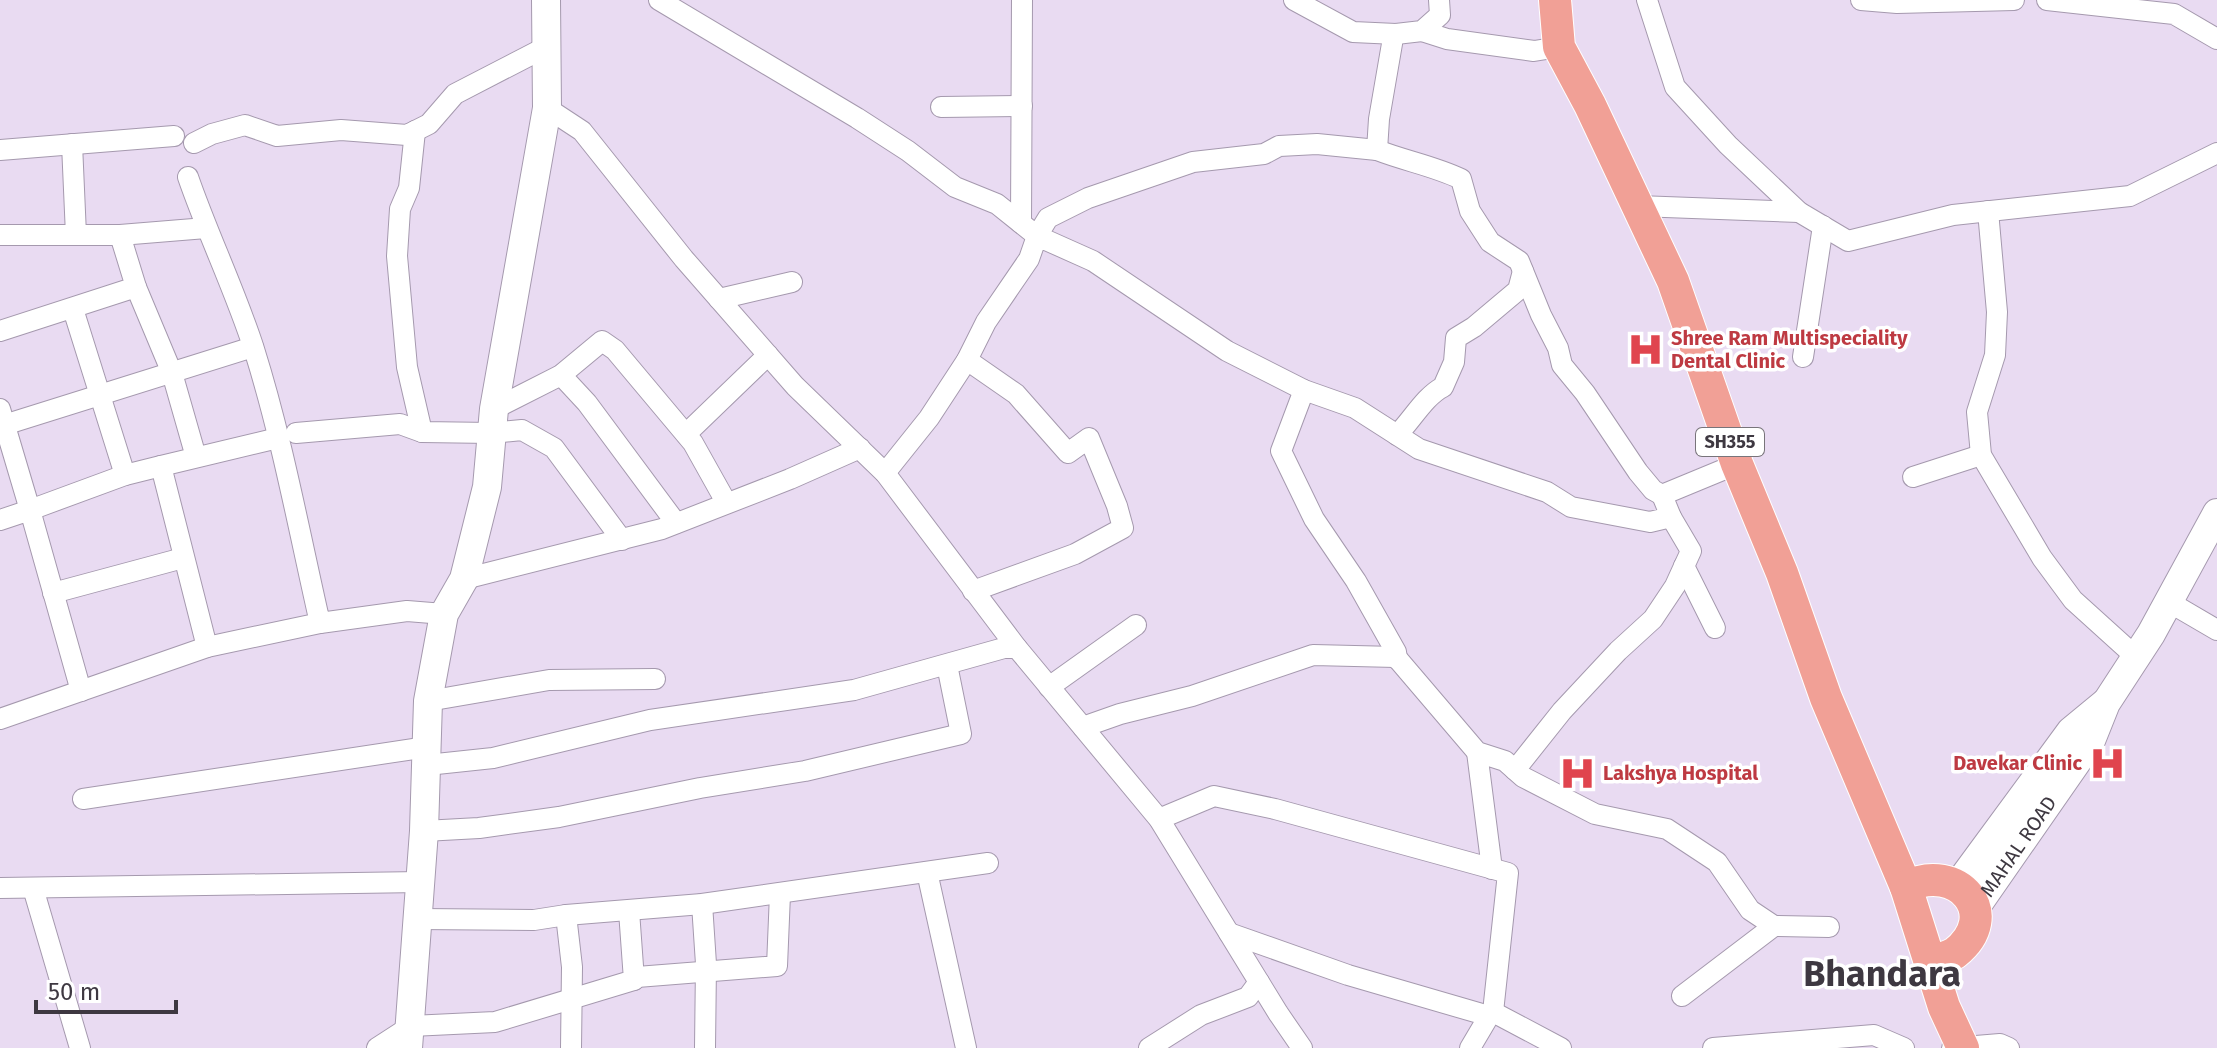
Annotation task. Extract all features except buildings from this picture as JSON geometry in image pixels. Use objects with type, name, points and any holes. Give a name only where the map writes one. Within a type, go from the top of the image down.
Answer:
[{"type":"main road","name":"SH355","points":[[1555,0],[1559,47],[1590,105],[1673,281],[1737,464],[1782,573],[1826,698],[1906,887],[1959,1048]]},
{"type":"main road","points":[[1906,887],[1933,880],[1966,896],[1974,926],[1955,953],[1931,962]]},
{"type":"street","points":[[410,1037],[424,831],[428,701],[444,614],[464,579],[487,487],[492,421],[547,108],[546,0]]},
{"type":"street","points":[[659,0],[870,126],[955,187],[997,204],[1029,229],[1093,261],[1227,351],[1304,390],[1355,408],[1419,449],[1547,492],[1571,507],[1650,522],[1671,517]]},
{"type":"street","points":[[885,473],[929,418],[967,360],[986,322],[1029,259],[1022,106],[1022,0]]},
{"type":"street","points":[[1294,0],[1353,32],[1396,34],[1422,31],[1447,39],[1534,51],[1559,47]]},
{"type":"street","points":[[1422,31],[1440,15],[1439,0]]},
{"type":"street","points":[[1647,0],[1675,87],[1728,145],[1799,212],[1848,241],[1953,215],[2130,196],[2217,153]]},
{"type":"street","points":[[1861,0],[1897,3],[2014,0]]},
{"type":"street","points":[[2047,0],[2174,14],[2217,39]]},
{"type":"street","points":[[2187,0],[2193,25]]},
{"type":"street","points":[[1377,150],[1379,119],[1396,34]]},
{"type":"street","points":[[0,150],[184,140],[245,125],[277,136],[341,130],[407,135],[429,124],[455,94],[546,47]]},
{"type":"street","points":[[941,107],[1022,106]]},
{"type":"street","points":[[547,108],[582,131],[719,299],[795,386],[885,473],[1017,648],[1159,819],[1302,1048]]},
{"type":"street","points":[[415,131],[409,188],[400,209],[397,256],[407,367],[422,432]]},
{"type":"street","points":[[72,144],[76,235]]},
{"type":"street","points":[[1029,229],[1088,198],[1193,162],[1264,154],[1279,146],[1317,144],[1377,150],[1402,160],[1424,163],[1461,179],[1470,211],[1490,242],[1519,261],[1558,348],[1562,365],[1585,393],[1638,472],[1653,490],[1662,495],[1691,551],[1675,586],[1653,619],[1562,711],[1515,770]]},
{"type":"street","points":[[188,177],[287,436],[320,623]]},
{"type":"street","points":[[1638,206],[1799,212]]},
{"type":"street","points":[[1988,211],[1997,312],[1995,355],[1977,412],[1981,455],[2042,558],[2073,600],[2136,657]]},
{"type":"street","points":[[1803,357],[1823,226]]},
{"type":"street","points":[[0,235],[120,235],[206,228]]},
{"type":"street","points":[[120,235],[136,287],[172,373],[196,457]]},
{"type":"street","points":[[1397,435],[1432,393],[1443,387],[1454,362],[1456,338],[1518,290],[1523,271]]},
{"type":"street","points":[[719,299],[792,282]]},
{"type":"street","points":[[0,331],[136,287]]},
{"type":"street","points":[[73,309],[98,397],[125,475]]},
{"type":"street","points":[[0,520],[125,475],[287,436],[400,424],[422,432],[492,421],[561,375],[602,341],[615,350],[686,434],[726,502]]},
{"type":"street","points":[[81,691],[2,417],[98,397],[253,347]]},
{"type":"street","points":[[686,434],[768,355]]},
{"type":"street","points":[[967,360],[1016,394],[1068,453],[1089,438],[1123,528],[1075,554],[973,591]]},
{"type":"street","points":[[561,375],[587,403],[676,523]]},
{"type":"street","points":[[1304,390],[1281,451],[1314,519],[1356,581],[1397,659],[1477,752],[1505,761],[1523,777],[1595,814],[1667,829],[1717,862],[1750,910],[1774,926],[1829,927]]},
{"type":"street","points":[[492,421],[522,430],[554,448],[622,540]]},
{"type":"street","points":[[464,579],[622,540],[676,523],[860,448]]},
{"type":"street","points":[[1913,477],[1981,455]]},
{"type":"street","points":[[1662,495],[1737,464]]},
{"type":"street","points":[[161,466],[207,647]]},
{"type":"street","name":"MAHAL ROAD","points":[[1966,896],[2071,731],[2106,703],[2169,602],[2217,513]]},
{"type":"street","points":[[53,593],[183,558]]},
{"type":"street","points":[[1684,566],[1715,628]]},
{"type":"street","points":[[2169,602],[2217,630]]},
{"type":"street","points":[[0,719],[207,647],[320,623],[407,611],[444,614]]},
{"type":"street","points":[[1049,687],[1136,625]]},
{"type":"street","points":[[83,799],[427,756],[493,758],[650,720],[854,690],[1004,648],[1017,648]]},
{"type":"street","points":[[1083,727],[1192,696],[1313,655],[1397,659]]},
{"type":"street","points":[[424,831],[479,828],[559,817],[700,788],[805,771],[961,734],[947,665]]},
{"type":"street","points":[[428,701],[549,680],[655,679]]},
{"type":"street","points":[[1477,752],[1492,869]]},
{"type":"street","points":[[1159,819],[1214,796],[1275,809],[1508,873],[1491,1014],[1470,1048]]},
{"type":"street","points":[[418,919],[534,920],[702,904],[988,863]]},
{"type":"street","points":[[927,872],[966,1048]]},
{"type":"street","points":[[0,888],[421,882]]},
{"type":"street","points":[[33,888],[80,1048]]},
{"type":"street","points":[[377,1048],[410,1037],[495,1022],[637,977],[777,966],[780,894]]},
{"type":"street","points":[[702,904],[706,971],[705,1048]]},
{"type":"street","points":[[629,911],[634,980]]},
{"type":"street","points":[[566,915],[572,967],[571,1048]]},
{"type":"street","points":[[1682,996],[1774,926]]},
{"type":"street","points":[[1229,933],[1348,975],[1491,1014],[1561,1048]]},
{"type":"street","points":[[1149,1048],[1201,1015],[1248,997],[1259,982]]},
{"type":"street","points":[[1713,1048],[1874,1035],[1904,1048]]},
{"type":"street","points":[[1959,1048],[2000,1044],[2009,1048]]},
{"type":"place","name":"Shree Ram Multispeciality Dental Clinic","points":[[1645,349]]},
{"type":"place","name":"Davekar Clinic","points":[[2108,763]]},
{"type":"place","name":"Lakshya Hospital","points":[[1577,773]]},
{"type":"district","name":"Bhandara","points":[[1882,973]]}]
